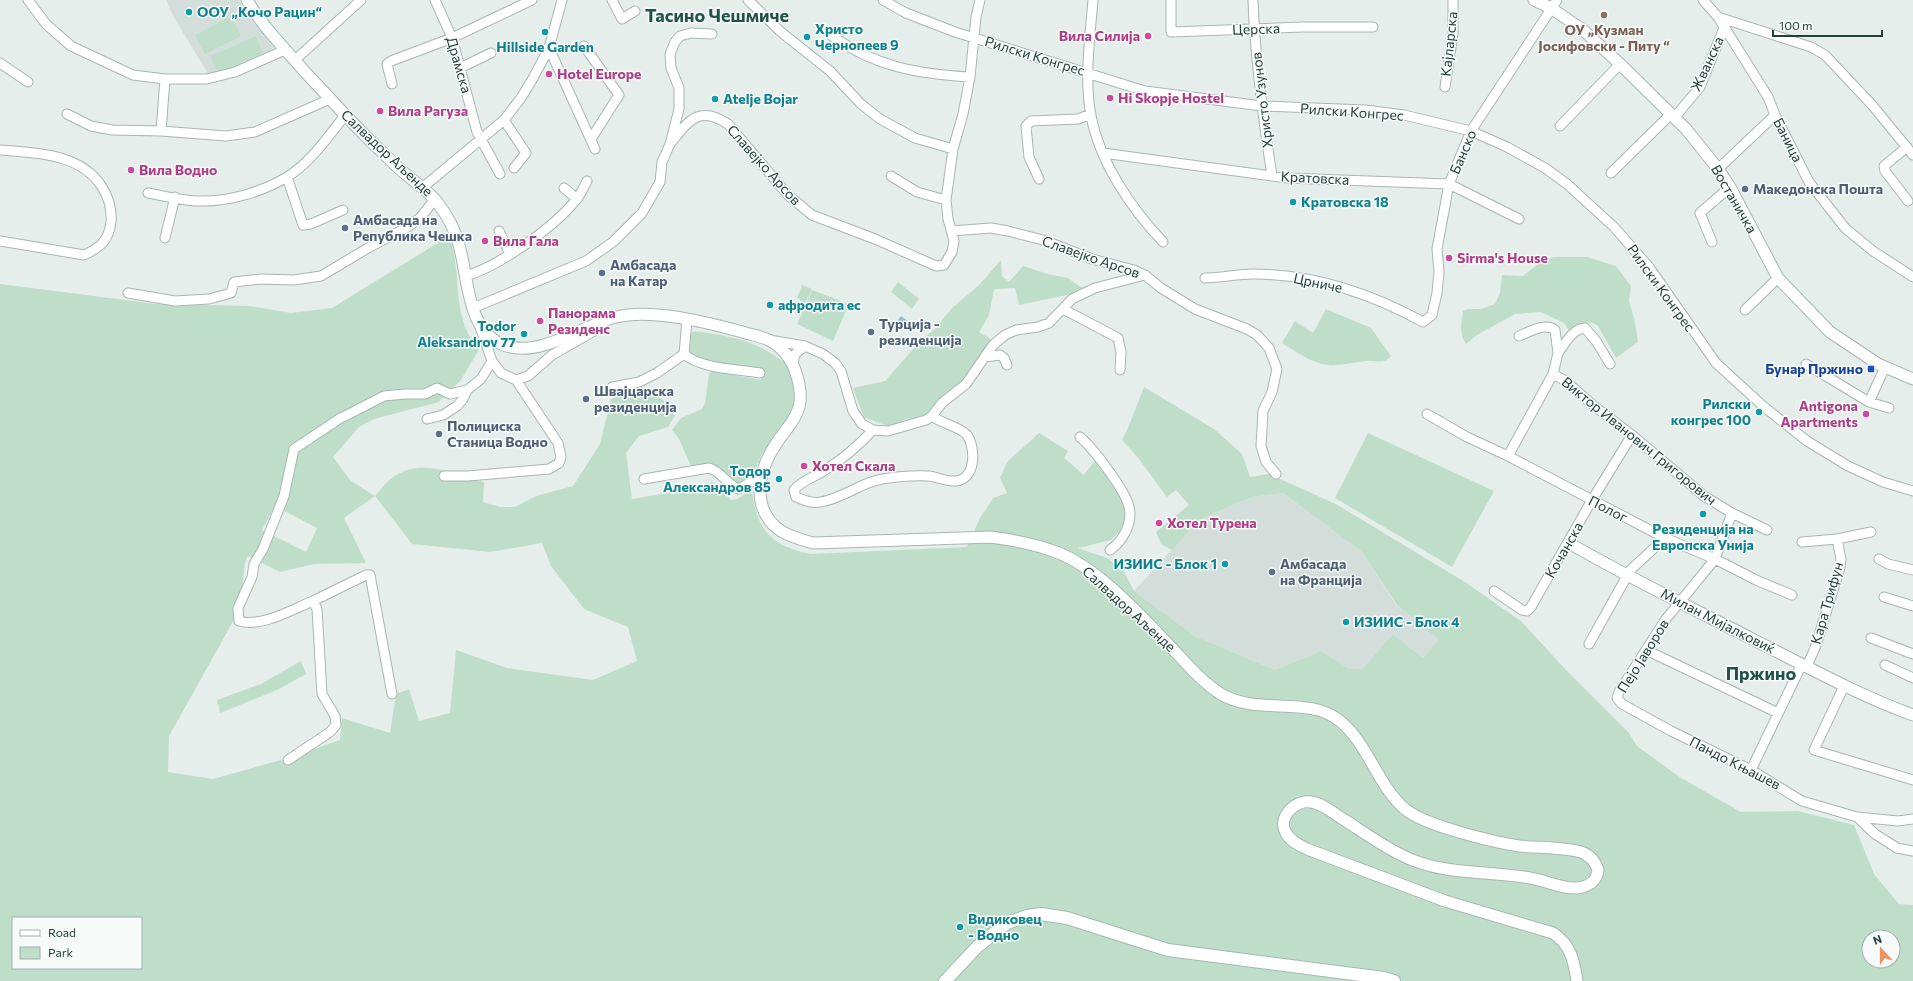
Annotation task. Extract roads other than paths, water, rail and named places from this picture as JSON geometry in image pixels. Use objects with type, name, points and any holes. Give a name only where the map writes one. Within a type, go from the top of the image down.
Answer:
[{"type":"main road","points":[[946,981],[977,947],[1007,923],[1027,916],[1041,914],[1067,918],[1168,950],[1384,978],[1394,981]]},
{"type":"street","points":[[28,0],[46,24],[71,46],[133,75],[165,79],[207,79],[235,72],[286,50]]},
{"type":"street","name":"Салвадор Аљенде","points":[[247,0],[261,21],[345,115],[379,149],[435,199],[448,219],[457,237],[473,308],[479,323],[487,335],[496,342],[522,349],[542,346],[604,320],[624,315],[646,314],[687,320],[770,340],[787,355],[793,364],[800,391],[800,404],[792,421],[766,459],[760,477],[761,499],[765,511],[771,522],[779,529],[790,536],[813,543],[992,537],[1017,541],[1056,552],[1090,570],[1155,631],[1206,683],[1221,694],[1241,703],[1254,706],[1296,708],[1326,713],[1340,721],[1352,732],[1389,791],[1405,809],[1414,816],[1438,825],[1503,842],[1581,852],[1594,860],[1598,870],[1598,875],[1595,880],[1585,886],[1569,888],[1532,878],[1456,870],[1412,860],[1396,852],[1329,809],[1310,801],[1297,804],[1288,813],[1284,826],[1288,837],[1307,849],[1406,888],[1553,933],[1563,940],[1569,949],[1574,963],[1577,981]]},
{"type":"street","points":[[295,60],[361,0]]},
{"type":"street","name":"Драмска","points":[[435,0],[452,38],[477,132],[500,174]]},
{"type":"street","points":[[392,84],[387,64],[391,61],[452,38],[532,0]]},
{"type":"street","points":[[422,188],[482,140],[504,120],[532,80],[549,48],[562,0]]},
{"type":"street","points":[[612,0],[622,19],[635,10]]},
{"type":"street","points":[[748,0],[781,32],[830,70],[861,104],[880,119],[915,138],[953,149]]},
{"type":"street","name":"Рилски Конгрес","points":[[883,0],[906,12],[974,38],[1089,72],[1145,91],[1262,106],[1365,110],[1404,115],[1471,131],[1507,147],[1545,168],[1567,184],[1598,212],[1646,262],[1716,363],[1763,406],[1807,441],[1848,466],[1883,482],[1913,491]]},
{"type":"street","name":"Славејко Арсов","points":[[670,144],[690,121],[701,114],[712,115],[728,124],[788,194],[812,215],[875,239],[936,266],[944,265],[952,252],[954,241],[946,200],[953,149],[963,114],[970,77],[976,17],[980,0]]},
{"type":"street","points":[[1093,0],[1089,72],[1091,114],[1103,153],[1114,177],[1148,226],[1163,242]]},
{"type":"street","name":"Церска","points":[[1172,0],[1171,32],[1303,27],[1373,27]]},
{"type":"street","name":"Христо Узунов","points":[[1253,0],[1254,30],[1262,106],[1272,176]]},
{"type":"street","name":"Кајларска","points":[[1445,87],[1453,34],[1453,0]]},
{"type":"street","name":"Востаничка","points":[[1534,0],[1554,4],[1620,64],[1686,130],[1718,169],[1730,187],[1778,278],[1833,335],[1885,367],[1913,379]]},
{"type":"street","name":"Баница","points":[[1703,0],[1718,17],[1756,76],[1768,97],[1775,115],[1809,182],[1845,228],[1873,251],[1913,277]]},
{"type":"street","name":"Банско","points":[[1423,322],[1432,315],[1437,293],[1439,272],[1437,248],[1449,184],[1471,131],[1554,4]]},
{"type":"street","points":[[1718,17],[1811,47],[1826,55],[1873,106],[1913,155]]},
{"type":"street","name":"Жванска","points":[[1611,173],[1673,116],[1700,86],[1724,28]]},
{"type":"street","name":"Славејко Арсов","points":[[473,308],[586,261],[613,242],[638,218],[650,202],[660,182],[662,162],[670,144],[679,109],[680,97],[671,68],[670,54],[675,42],[680,36],[691,33],[712,34]]},
{"type":"street","points":[[832,36],[858,53],[878,61],[911,70],[970,77]]},
{"type":"street","points":[[584,46],[619,96],[591,140]]},
{"type":"street","points":[[549,48],[595,149]]},
{"type":"street","points":[[460,68],[491,53]]},
{"type":"street","points":[[0,63],[28,82]]},
{"type":"street","points":[[1560,126],[1620,64]]},
{"type":"street","points":[[161,131],[165,79]]},
{"type":"street","points":[[67,114],[91,126],[112,130],[161,131],[226,136],[255,132],[330,99]]},
{"type":"street","points":[[1039,178],[1029,157],[1026,126],[1028,123],[1031,121],[1078,119],[1091,114]]},
{"type":"street","points":[[148,193],[199,201],[235,197],[264,188],[287,177],[304,164],[345,115]]},
{"type":"street","points":[[1718,169],[1775,115]]},
{"type":"street","points":[[504,120],[526,153],[514,168]]},
{"type":"street","points":[[1906,147],[1884,166],[1885,171],[1908,201]]},
{"type":"street","points":[[0,150],[42,154],[66,160],[86,169],[100,183],[107,195],[111,209],[111,217],[109,234],[105,241],[97,250],[84,255],[0,242]]},
{"type":"street","name":"Кратовска","points":[[1103,153],[1272,176],[1449,184],[1519,219]]},
{"type":"street","points":[[891,176],[917,192],[946,200]]},
{"type":"street","points":[[287,177],[303,225],[311,224],[343,210]]},
{"type":"street","points":[[466,276],[502,260],[542,231],[577,199],[586,181]]},
{"type":"street","points":[[1712,242],[1700,213],[1730,187]]},
{"type":"street","points":[[564,188],[577,199]]},
{"type":"street","points":[[165,238],[175,197]]},
{"type":"street","points":[[128,292],[175,300],[209,299],[231,293],[234,282],[262,279],[294,280],[321,276],[368,248],[406,228],[420,218],[435,199]]},
{"type":"street","name":"Славејко Арсов","points":[[951,231],[991,228],[1008,231],[1043,240],[1092,259],[1134,270],[1145,275],[1161,288],[1195,309],[1247,329],[1265,341],[1277,369],[1272,392],[1263,411],[1261,446],[1266,462],[1276,474]]},
{"type":"street","points":[[499,231],[510,254]]},
{"type":"street","name":"Црниче","points":[[1205,278],[1269,274],[1329,283],[1399,308],[1423,322]]},
{"type":"street","points":[[770,340],[805,346],[823,354],[835,363],[841,371],[853,411],[862,424],[873,430],[888,430],[926,420],[932,416],[942,403],[966,384],[993,345],[1005,335],[1016,330],[1038,327],[1049,323],[1072,299],[1095,288],[1145,275]]},
{"type":"street","points":[[1745,310],[1778,278]]},
{"type":"street","points":[[1063,309],[1118,338],[1121,352],[1120,370]]},
{"type":"street","points":[[612,387],[639,382],[657,373],[684,354],[687,320]]},
{"type":"street","points":[[444,476],[468,476],[549,469],[559,463],[561,457],[558,443],[516,380],[501,373],[492,361],[479,323]]},
{"type":"street","name":"Виктор Иванович Григорович","points":[[1518,336],[1544,327],[1553,328],[1557,334],[1558,353]]},
{"type":"street","name":"Виктор Иванович Григорович","points":[[1508,456],[1553,374],[1554,364],[1558,353],[1570,337],[1582,328],[1585,328],[1596,341],[1610,364]]},
{"type":"street","points":[[516,380],[528,376],[552,355],[594,331]]},
{"type":"street","points":[[793,364],[795,354],[805,346]]},
{"type":"street","points":[[684,354],[691,361],[760,373]]},
{"type":"street","points":[[985,357],[1000,355],[1004,358],[1007,366]]},
{"type":"street","points":[[392,694],[370,575],[366,575],[313,601],[262,621],[247,624],[240,621],[238,618],[238,608],[252,577],[254,564],[263,549],[284,496],[294,449],[339,419],[384,396],[425,394],[437,388],[450,394],[466,390],[481,379],[492,361]]},
{"type":"street","points":[[1806,364],[1869,402],[1889,408]]},
{"type":"street","points":[[1869,402],[1885,367]]},
{"type":"street","name":"Виктор Иванович Григорович","points":[[1553,374],[1564,380],[1704,496],[1732,513],[1767,530]]},
{"type":"street","points":[[427,419],[443,415],[457,406],[463,399],[466,390]]},
{"type":"street","name":"Полог","points":[[1427,414],[1467,437],[1508,456],[1665,538],[1792,595]]},
{"type":"street","points":[[873,430],[862,442],[826,470],[798,484],[794,490],[796,497],[805,501],[819,503],[872,482],[928,476],[956,481],[962,479],[968,474],[972,466],[973,450],[969,441],[966,435],[959,430],[938,421],[932,416]]},
{"type":"street","name":"Кочанска","points":[[1494,591],[1522,610],[1527,610],[1531,607],[1592,500],[1632,435]]},
{"type":"street","points":[[1080,437],[1110,473],[1129,506],[1130,516],[1127,529],[1121,540],[1110,550]]},
{"type":"street","points":[[644,479],[709,468],[714,469],[734,487],[739,489],[760,477]]},
{"type":"street","name":"Пејо Јаворов","points":[[1617,698],[1619,692],[1651,640],[1715,560],[1732,513]]},
{"type":"street","name":"Кара Трифун","points":[[1802,542],[1837,539],[1871,532]]},
{"type":"street","points":[[1589,644],[1626,576],[1665,538]]},
{"type":"street","name":"Кара Трифун","points":[[1751,770],[1778,713],[1815,648],[1840,568],[1841,559],[1837,539]]},
{"type":"street","name":"Милан Мијалковиќ","points":[[1568,544],[1626,576],[1844,686],[1883,704],[1913,715]]},
{"type":"street","points":[[1879,559],[1888,564],[1913,570]]},
{"type":"street","points":[[1884,598],[1913,606]]},
{"type":"street","points":[[288,760],[330,732],[336,725],[335,716],[322,694],[317,609],[313,601]]},
{"type":"street","points":[[1871,638],[1913,654]]},
{"type":"street","points":[[1646,650],[1778,713]]},
{"type":"street","points":[[1885,665],[1913,678]]},
{"type":"street","points":[[1844,686],[1814,750],[1913,780]]},
{"type":"street","name":"Пандо Књашев","points":[[1617,698],[1622,704],[1671,731],[1751,770],[1802,801],[1857,817],[1898,821],[1913,818]]},
{"type":"street","name":"Пандо Књашев","points":[[1857,817],[1875,834],[1897,848],[1913,851]]},
{"type":"water","points":[[901,316],[913,325],[909,330],[897,321]]},
{"type":"place","name":"ООУ „Кочо Рацин“","points":[[189,12]]},
{"type":"place","name":"ОУ „Кузман Јосифовски - Питу “","points":[[1604,15]]},
{"type":"place","name":"Hillside Garden","points":[[545,32]]},
{"type":"place","name":"Вила Силија","points":[[1148,36]]},
{"type":"place","name":"Христо Чернопеев 9","points":[[807,37]]},
{"type":"place","name":"Hotel Europe","points":[[549,74]]},
{"type":"place","name":"Hi Skopje Hostel","points":[[1110,98]]},
{"type":"place","name":"Atelje Bojar","points":[[715,99]]},
{"type":"place","name":"Вила Рагуза","points":[[380,111]]},
{"type":"place","name":"Вила Водно","points":[[131,170]]},
{"type":"place","name":"Македонска Пошта","points":[[1745,189]]},
{"type":"place","name":"Кратовска 18","points":[[1293,202]]},
{"type":"place","name":"Амбасада на Република Чешка","points":[[345,228]]},
{"type":"place","name":"Вила Гала","points":[[485,241]]},
{"type":"place","name":"Sirma's House","points":[[1449,258]]},
{"type":"place","name":"Амбасада на Катар","points":[[602,273]]},
{"type":"place","name":"афродита ес","points":[[770,305]]},
{"type":"place","name":"Панорама Резиденс","points":[[540,321]]},
{"type":"place","name":"Турција - резиденција","points":[[871,332]]},
{"type":"place","name":"Todor Aleksandrov 77","points":[[524,334]]},
{"type":"place","name":"Бунар Пржино","points":[[1871,369]]},
{"type":"place","name":"Швајцарска резиденција","points":[[586,399]]},
{"type":"place","name":"Рилски конгрес 100","points":[[1759,412]]},
{"type":"place","name":"Antigona Apartments","points":[[1866,414]]},
{"type":"place","name":"Полициска Станица Водно","points":[[439,434]]},
{"type":"place","name":"Хотел Скала","points":[[804,466]]},
{"type":"place","name":"Тодор Александров 85","points":[[779,479]]},
{"type":"place","name":"Резиденција на Европска Унија","points":[[1703,514]]},
{"type":"place","name":"Хотел Турена","points":[[1159,523]]},
{"type":"place","name":"ИЗИИС - Блок 1","points":[[1225,564]]},
{"type":"place","name":"Амбасада на Франција","points":[[1272,572]]},
{"type":"place","name":"ИЗИИС - Блок 4","points":[[1346,622]]},
{"type":"place","name":"Видиковец - Водно","points":[[960,927]]},
{"type":"district","name":"Тасино Чешмиче","points":[[717,16]]},
{"type":"district","name":"Пржино","points":[[1761,674]]}]
